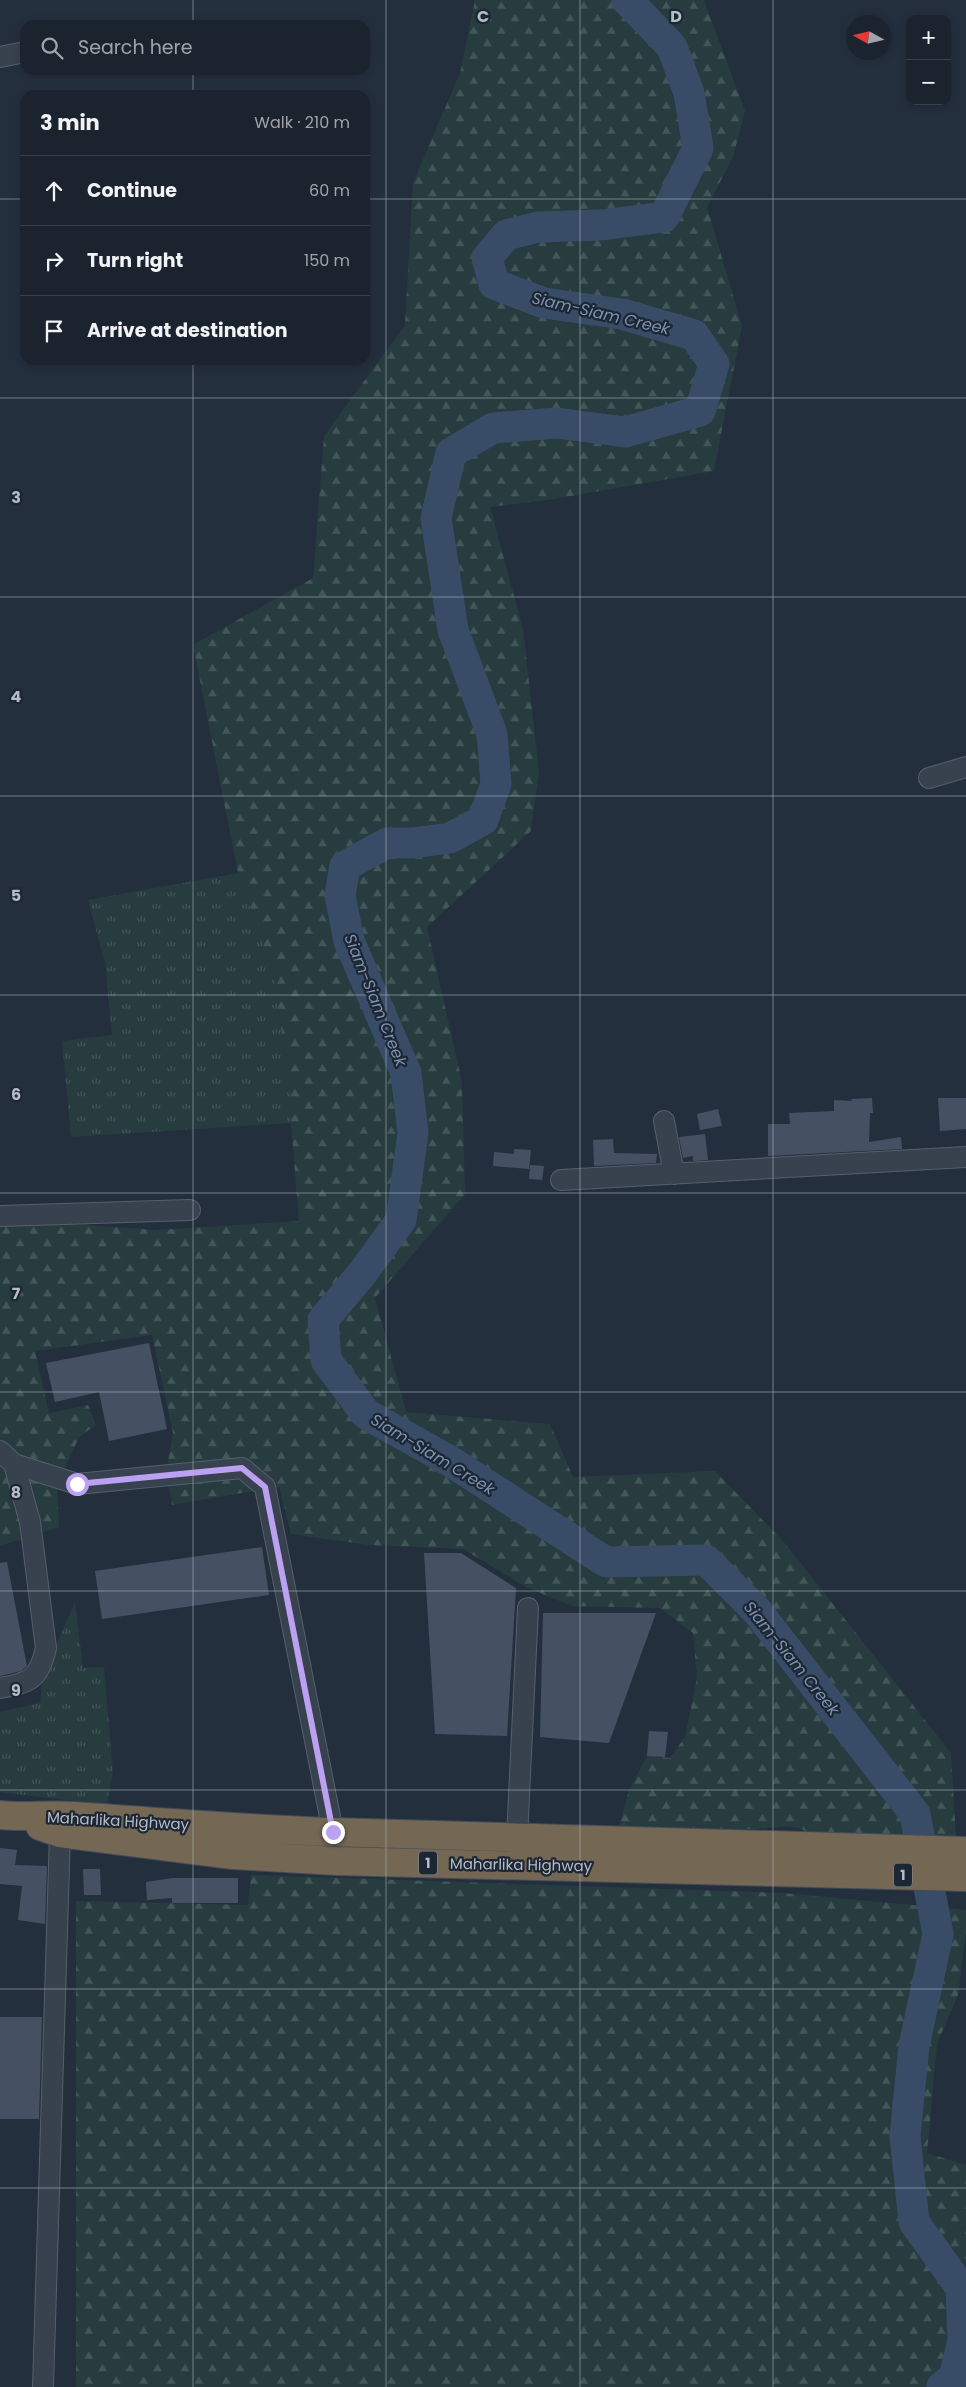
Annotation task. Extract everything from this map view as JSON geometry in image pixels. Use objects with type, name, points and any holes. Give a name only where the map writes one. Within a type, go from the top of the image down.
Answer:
[{"type":"highway","name":"Maharlika Highway","points":[[10,1816],[233,1855],[337,1861],[842,1861],[966,1851]]},
{"type":"highway","name":"Maharlika Highway","points":[[61,1824],[516,1838],[842,1861],[966,1877]]},
{"type":"street","points":[[0,57],[20,53]]},
{"type":"street","points":[[929,778],[966,767]]},
{"type":"street","points":[[664,1122],[674,1174]]},
{"type":"street","points":[[561,1180],[966,1157]]},
{"type":"street","points":[[0,1216],[190,1210]]},
{"type":"street","points":[[0,1688],[21,1684],[34,1677],[42,1667],[46,1648],[30,1522],[7,1457]]},
{"type":"street","points":[[7,1457],[77,1484],[242,1468],[265,1487],[333,1832]]},
{"type":"street","points":[[516,1838],[528,1608]]},
{"type":"street","points":[[43,2387],[61,1824]]},
{"type":"green space","points":[[475,0],[704,0],[745,111],[733,157],[707,207],[742,326],[714,471],[548,500],[490,507],[523,629],[539,772],[531,831],[427,927],[462,1082],[465,1194],[375,1298],[406,1412],[550,1424],[573,1477],[715,1471],[783,1541],[951,1753],[956,1838],[810,1833],[787,1827],[701,1829],[619,1827],[629,1790],[647,1756],[670,1758],[685,1737],[697,1678],[693,1633],[660,1608],[572,1606],[528,1588],[463,1549],[369,1545],[291,1534],[279,1487],[172,1505],[166,1473],[173,1433],[152,1335],[35,1351],[49,1413],[88,1405],[96,1425],[79,1437],[57,1486],[59,1527],[0,1546],[0,1221],[33,1221],[156,1230],[299,1221],[291,1123],[291,1094],[272,968],[238,873],[193,645],[313,578],[324,436],[405,325],[413,183],[460,73]]},
{"type":"green space","points":[[238,873],[272,968],[291,1094],[291,1123],[71,1137],[62,1041],[112,1035],[105,963],[88,900]]},
{"type":"green space","points":[[75,1602],[83,1668],[104,1667],[113,1771],[107,1805],[0,1792],[0,1712],[40,1703],[43,1675]]},
{"type":"green space","points":[[251,1875],[783,1893],[966,1910],[966,1930],[958,1995],[937,2044],[927,2153],[966,2165],[966,2387],[76,2387],[76,1901],[248,1905]]},
{"type":"building","points":[[872,1098],[873,1113],[870,1113],[869,1142],[901,1137],[902,1149],[768,1156],[768,1124],[790,1124],[789,1113],[834,1111],[834,1100],[852,1101],[851,1099]]},
{"type":"building","points":[[938,1098],[966,1098],[966,1129],[940,1131]]},
{"type":"building","points":[[718,1109],[722,1126],[700,1130],[697,1114]]},
{"type":"building","points":[[705,1134],[708,1160],[693,1161],[693,1156],[683,1158],[679,1137]]},
{"type":"building","points":[[613,1139],[614,1153],[657,1154],[656,1163],[594,1166],[593,1140]]},
{"type":"building","points":[[514,1149],[531,1150],[529,1169],[493,1166],[494,1152],[514,1154]]},
{"type":"building","points":[[530,1165],[544,1166],[542,1180],[529,1179]]},
{"type":"building","points":[[149,1343],[167,1429],[109,1441],[99,1392],[55,1402],[46,1363]]},
{"type":"building","points":[[262,1547],[269,1595],[102,1619],[95,1571]]},
{"type":"building","points":[[424,1553],[461,1553],[516,1588],[507,1736],[435,1734]]},
{"type":"building","points":[[7,1562],[27,1666],[21,1671],[0,1676],[0,1563]]},
{"type":"building","points":[[543,1613],[656,1613],[609,1743],[540,1737]]},
{"type":"building","points":[[649,1731],[668,1732],[665,1757],[647,1756]]},
{"type":"building","points":[[0,1848],[17,1850],[15,1865],[47,1866],[45,1924],[18,1920],[22,1886],[0,1884]]},
{"type":"building","points":[[83,1869],[100,1869],[101,1895],[84,1895]]},
{"type":"building","points":[[173,1878],[238,1878],[238,1903],[172,1903],[172,1898],[147,1900],[146,1882]]},
{"type":"building","points":[[0,2017],[42,2017],[39,2119],[0,2119]]},
{"type":"waterway","name":"Siam-Siam Creek","points":[[627,0],[672,47],[689,93],[698,148],[664,217],[602,225],[538,227],[506,235],[487,258],[494,284],[544,303],[622,314],[694,335],[714,364],[700,411],[625,432],[557,423],[493,428],[451,453],[436,518],[453,630],[492,734],[496,784],[483,820],[450,838],[412,843],[387,843],[345,866],[340,895],[349,941],[406,1073],[413,1133],[401,1220],[361,1275],[323,1320],[326,1360],[366,1414],[450,1461],[606,1562],[706,1560],[757,1611],[915,1814],[938,1934],[914,2046],[905,2136],[914,2222],[961,2288],[963,2341],[954,2377],[942,2387]]},
{"type":"route","points":[[77,1484],[242,1468],[265,1487],[333,1832]]}]
